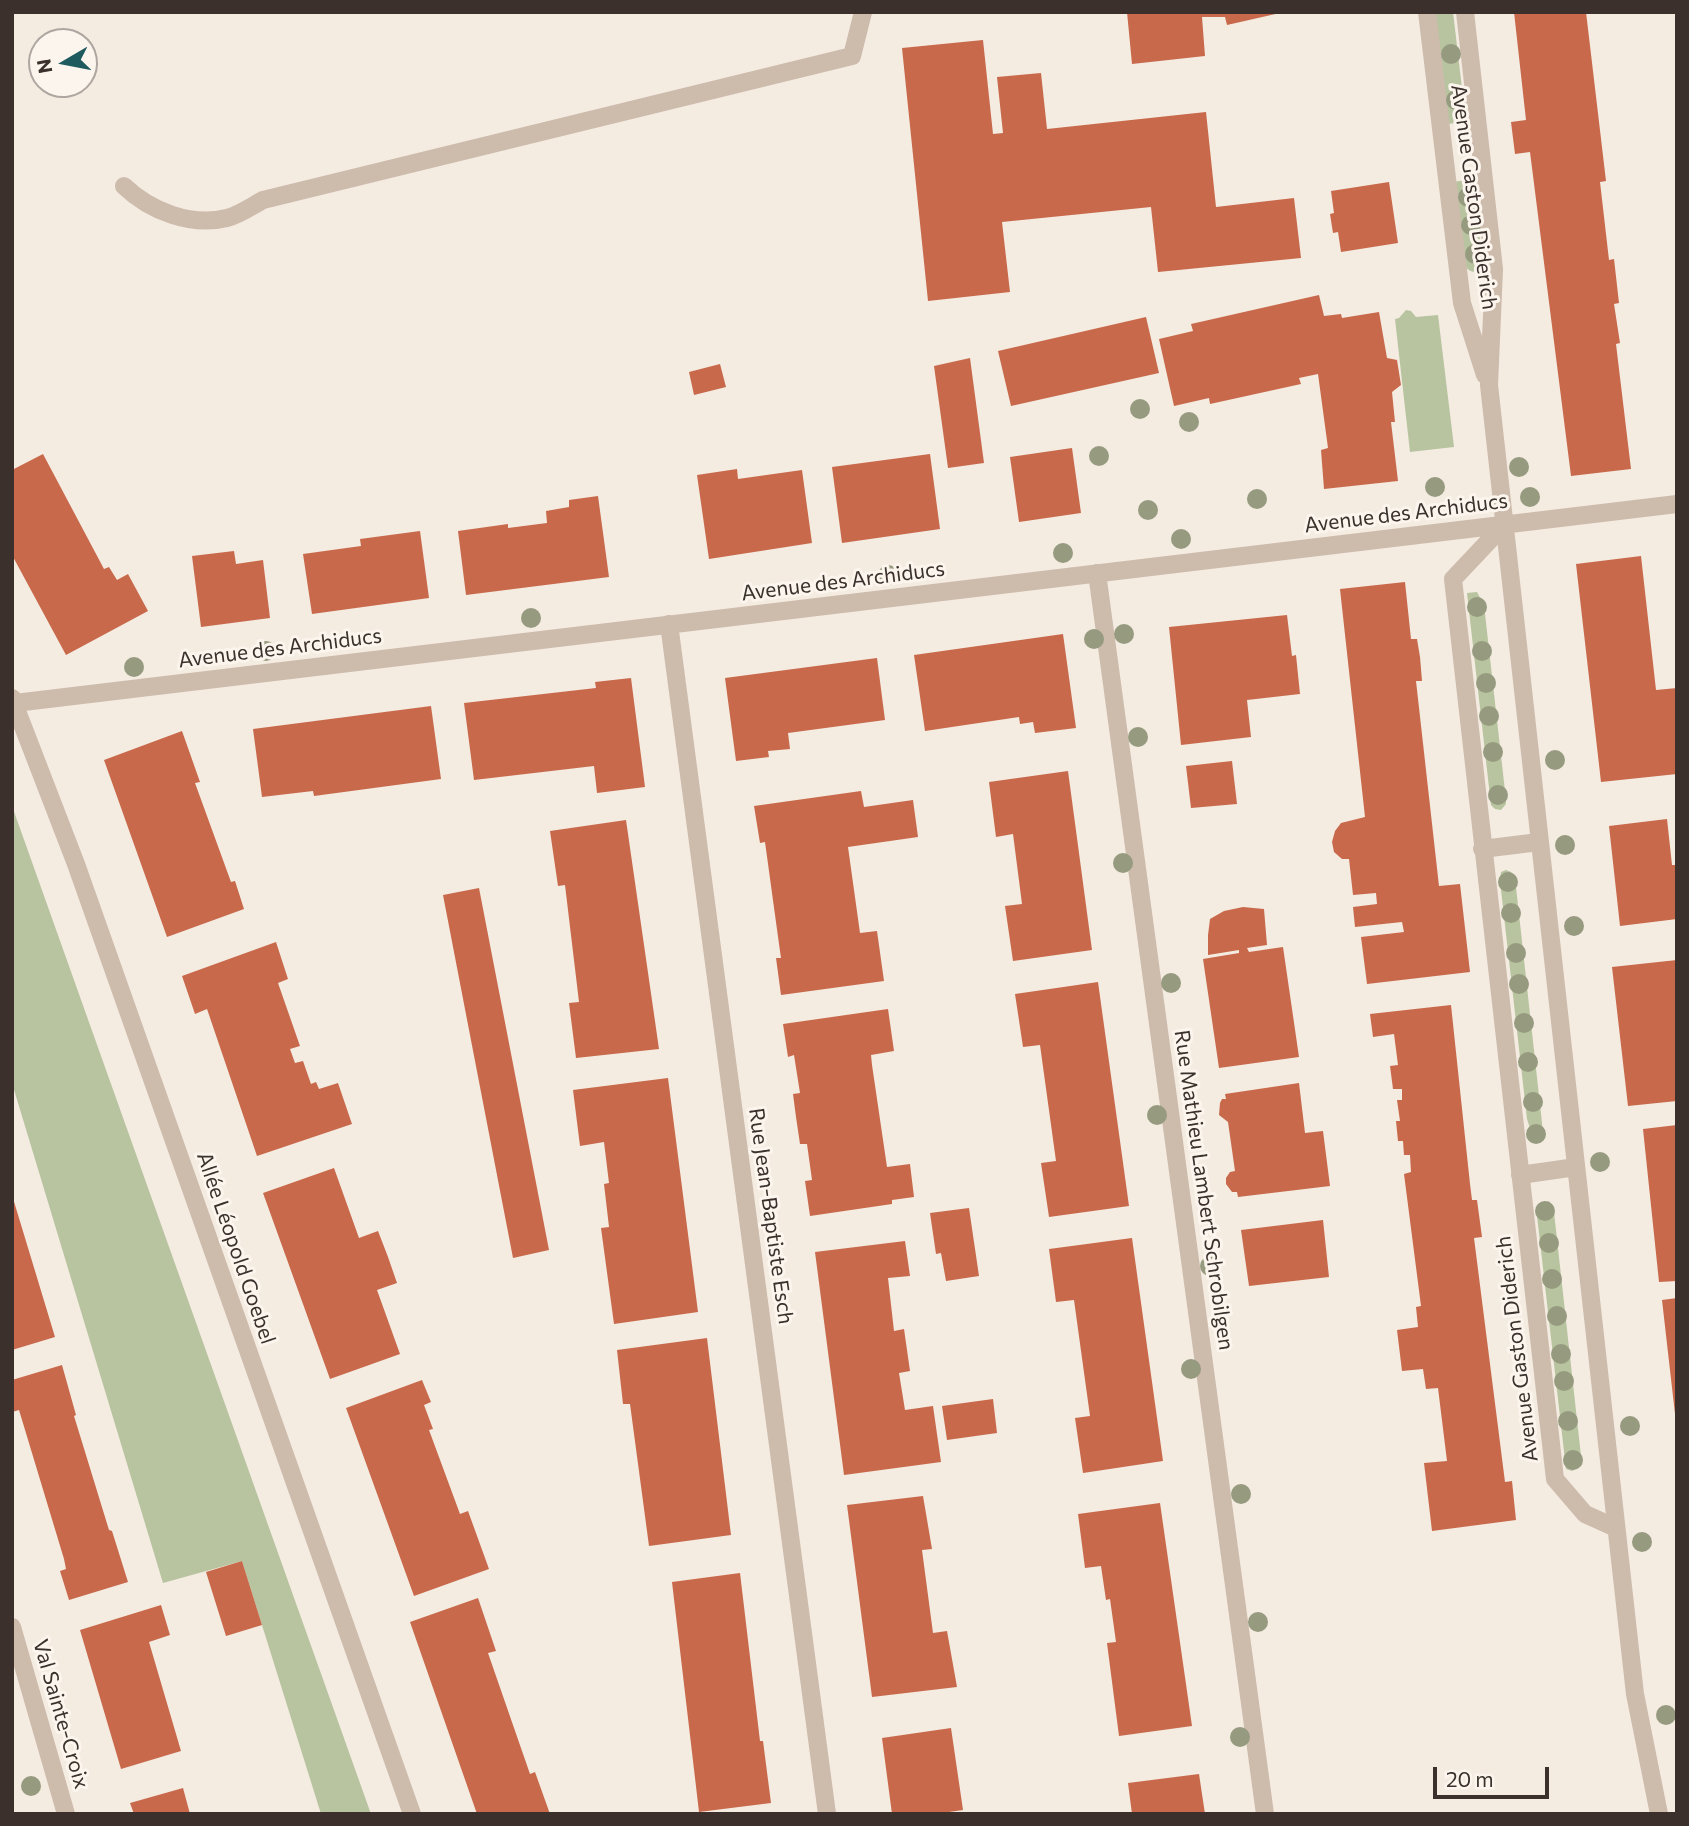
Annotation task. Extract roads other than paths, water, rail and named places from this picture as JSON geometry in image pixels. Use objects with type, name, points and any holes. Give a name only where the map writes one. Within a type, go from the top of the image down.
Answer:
[{"type":"street","points":[[124,186],[135,197],[166,214],[202,220],[229,218],[263,200],[852,56],[863,12]]},
{"type":"street","name":"Avenue Gaston Diderich","points":[[1427,12],[1462,303],[1489,385]]},
{"type":"street","name":"Avenue Gaston Diderich","points":[[1465,12],[1494,269],[1489,385],[1635,1695],[1659,1814]]},
{"type":"street","name":"Avenue des Archiducs","points":[[13,701],[1677,504]]},
{"type":"street","name":"Avenue Gaston Diderich","points":[[1504,524],[1453,579],[1482,849],[1555,1479],[1585,1514],[1616,1528]]},
{"type":"street","name":"Rue Mathieu Lambert Schrobilgen","points":[[1097,573],[1265,1814]]},
{"type":"street","name":"Rue Jean-Baptiste Esch","points":[[669,624],[827,1814]]},
{"type":"street","name":"Allée Léopold Goebel","points":[[13,701],[76,864],[412,1814]]},
{"type":"street","points":[[1482,849],[1539,842]]},
{"type":"street","points":[[1520,1175],[1576,1167]]},
{"type":"street","name":"Val Sainte-Croix","points":[[12,1627],[66,1814]]}]
